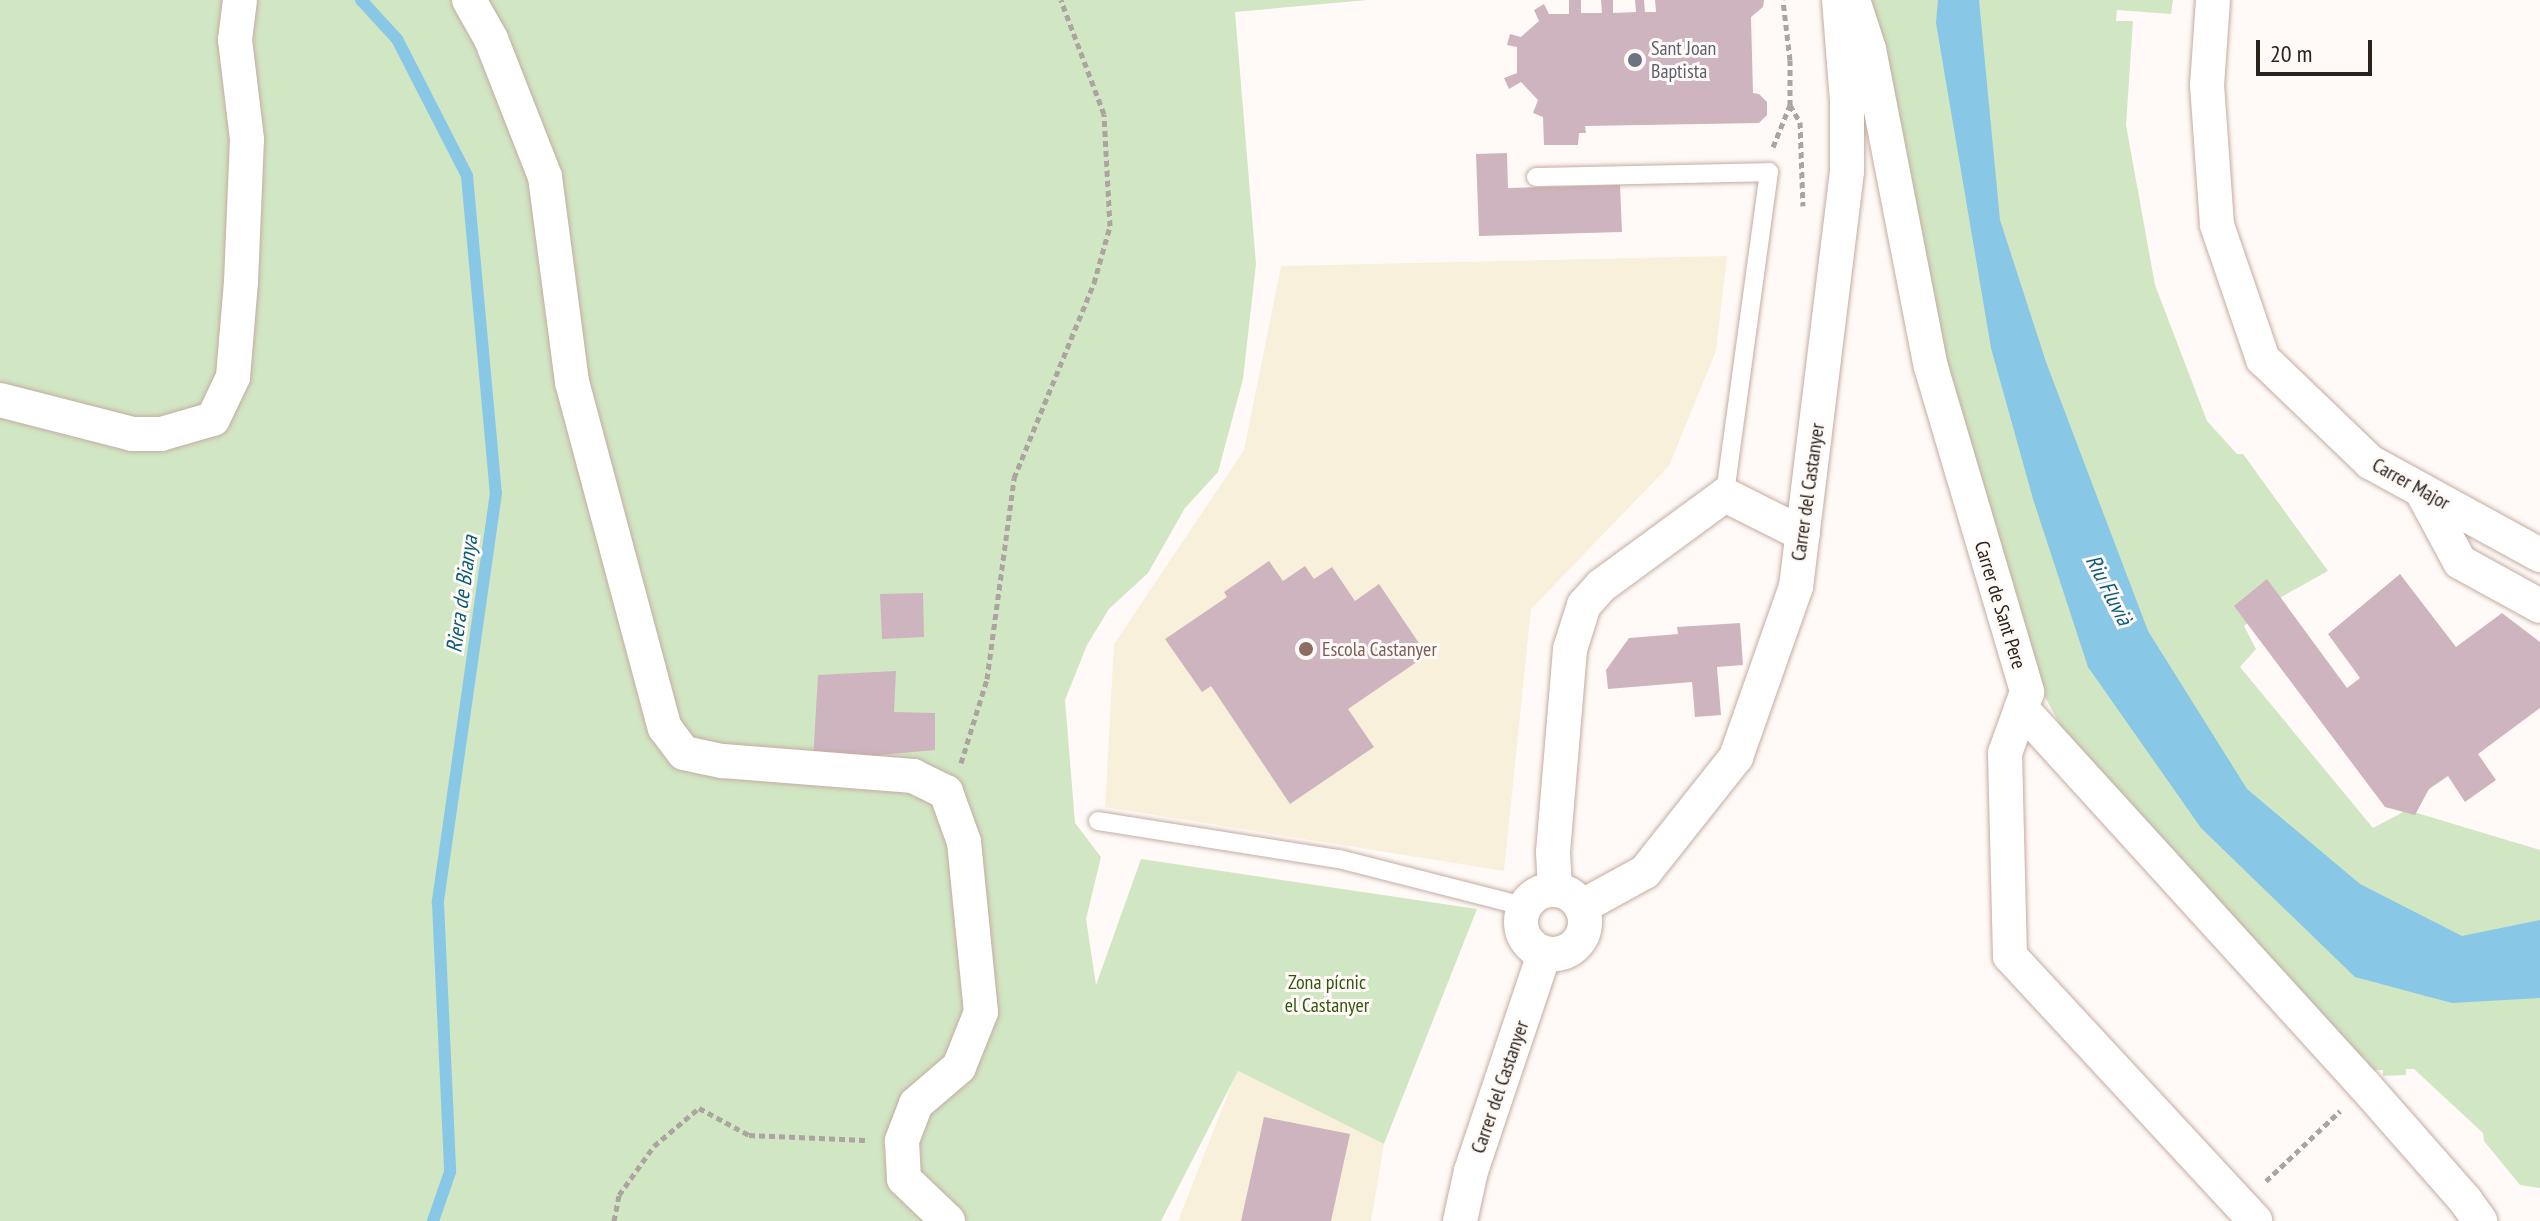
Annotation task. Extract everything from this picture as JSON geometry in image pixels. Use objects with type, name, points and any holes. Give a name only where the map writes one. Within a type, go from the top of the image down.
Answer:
[{"type":"street","points":[[0,400],[132,434],[161,434],[213,419],[233,377],[241,282],[247,139],[235,40],[240,0]]},
{"type":"street","points":[[469,0],[491,39],[545,177],[572,382],[665,728],[684,753],[723,761],[913,776],[946,792],[964,842],[981,1012],[959,1067],[916,1104],[902,1141],[904,1179],[948,1221]]},
{"type":"street","name":"Carrer del Castanyer","points":[[1568,898],[1645,872],[1736,757],[1796,587],[1847,171],[1847,101],[1839,0]]},
{"type":"street","name":"Carrer de Sant Pere","points":[[1853,0],[1869,49],[1931,367],[2027,692],[2005,753],[2010,956],[2255,1221]]},
{"type":"street","name":"Carrer Major","points":[[2213,0],[2207,85],[2217,225],[2263,359],[2370,462],[2540,555]]},
{"type":"street","points":[[2421,490],[2460,562],[2540,606]]},
{"type":"street","points":[[1568,898],[1537,893],[1524,906],[1520,917],[1525,940],[1544,954],[1559,955],[1573,948],[1582,936],[1585,921],[1568,898],[1553,852],[1570,649],[1584,605],[1601,586],[1725,495],[1803,534]]},
{"type":"street","points":[[2021,708],[2365,1086],[2480,1221]]},
{"type":"street","name":"Carrer del Castanyer","points":[[1460,1221],[1471,1171],[1544,954]]},
{"type":"lane","points":[[1536,177],[1769,172],[1725,495]]},
{"type":"lane","points":[[1098,821],[1339,859],[1524,906]]},
{"type":"path","points":[[946,792],[966,753],[987,679],[1014,478],[1094,283],[1110,226],[1104,114],[1061,0]]},
{"type":"path","points":[[1769,172],[1771,152],[1790,105],[1790,60],[1783,0]]},
{"type":"path","points":[[2260,1187],[2365,1086]]},
{"type":"path","points":[[614,1221],[619,1195],[654,1146],[699,1108],[749,1135],[778,1139],[902,1141]]},
{"type":"shaded area","points":[[1727,256],[1716,351],[1669,466],[1531,609],[1504,871],[1105,807],[1114,644],[1244,450],[1281,266]]},
{"type":"shaded area","points":[[1237,1071],[1384,1144],[1371,1221],[1178,1221]]},
{"type":"green space","name":"Zona pícnic el Castanyer","points":[[0,0],[1367,0],[1235,12],[1256,264],[1243,379],[1218,472],[1185,508],[1148,573],[1109,609],[1087,645],[1065,700],[1075,823],[1101,857],[1086,919],[1096,985],[1141,859],[1477,909],[1384,1144],[1238,1071],[1161,1221],[0,1221]]},
{"type":"green space","points":[[1867,0],[2173,0],[2171,14],[2117,10],[2116,21],[2133,21],[2126,125],[2155,285],[2207,421],[2237,454],[2243,454],[2328,571],[2283,596],[2244,626],[2256,649],[2240,667],[2373,828],[2407,810],[2540,850],[2540,1188],[2520,1185],[2484,1141],[2483,1133],[2414,1069],[2406,1069],[2406,1075],[2383,1076],[2383,1070],[2371,1070],[2365,1059],[2360,1059],[2070,743],[2033,675],[1940,374]]},
{"type":"water","name":"Riu Fluvià","points":[[1938,0],[1979,0],[2000,220],[2046,362],[2148,631],[2247,789],[2360,884],[2462,936],[2540,920],[2540,998],[2452,1003],[2355,977],[2201,828],[2088,667],[2033,499],[1991,348],[1936,23]]},
{"type":"building","name":"Sant Joan Baptista","points":[[1569,0],[1581,0],[1581,13],[1602,13],[1601,0],[1613,0],[1613,13],[1636,12],[1635,0],[1644,0],[1645,12],[1656,12],[1655,0],[1764,0],[1763,7],[1751,17],[1753,93],[1759,94],[1767,102],[1767,115],[1759,123],[1585,126],[1586,133],[1579,133],[1578,145],[1544,145],[1543,117],[1533,113],[1538,100],[1521,82],[1509,89],[1504,78],[1517,73],[1517,47],[1507,45],[1510,34],[1521,37],[1539,21],[1534,10],[1544,4],[1549,14],[1569,14]]},
{"type":"building","points":[[1507,153],[1508,188],[1620,185],[1622,232],[1479,236],[1476,154]]},
{"type":"building","points":[[1269,561],[1283,581],[1305,566],[1314,579],[1332,567],[1355,601],[1379,584],[1427,655],[1348,709],[1374,747],[1290,804],[1211,686],[1202,692],[1165,639],[1227,597],[1224,592]]},
{"type":"building","points":[[2400,574],[2456,647],[2502,613],[2540,642],[2540,708],[2478,754],[2496,780],[2465,802],[2448,776],[2429,789],[2415,815],[2385,807],[2234,606],[2267,579],[2347,688],[2360,678],[2328,634]]},
{"type":"building","points":[[923,593],[924,637],[882,639],[880,594]]},
{"type":"building","points":[[1740,623],[1743,665],[1717,667],[1721,715],[1695,717],[1692,682],[1608,689],[1606,670],[1629,638],[1678,634],[1677,627]]},
{"type":"building","points":[[896,671],[894,712],[935,713],[935,750],[813,761],[818,675]]},
{"type":"building","points":[[1264,1117],[1350,1134],[1331,1221],[1241,1221]]},
{"type":"waterway","name":"Riera de Bianya","points":[[361,0],[397,39],[467,176],[496,493],[438,903],[450,1172],[433,1221]]},
{"type":"place","name":"Sant Joan Baptista","points":[[1635,60]]},
{"type":"place","name":"Escola Castanyer","points":[[1306,649]]}]
